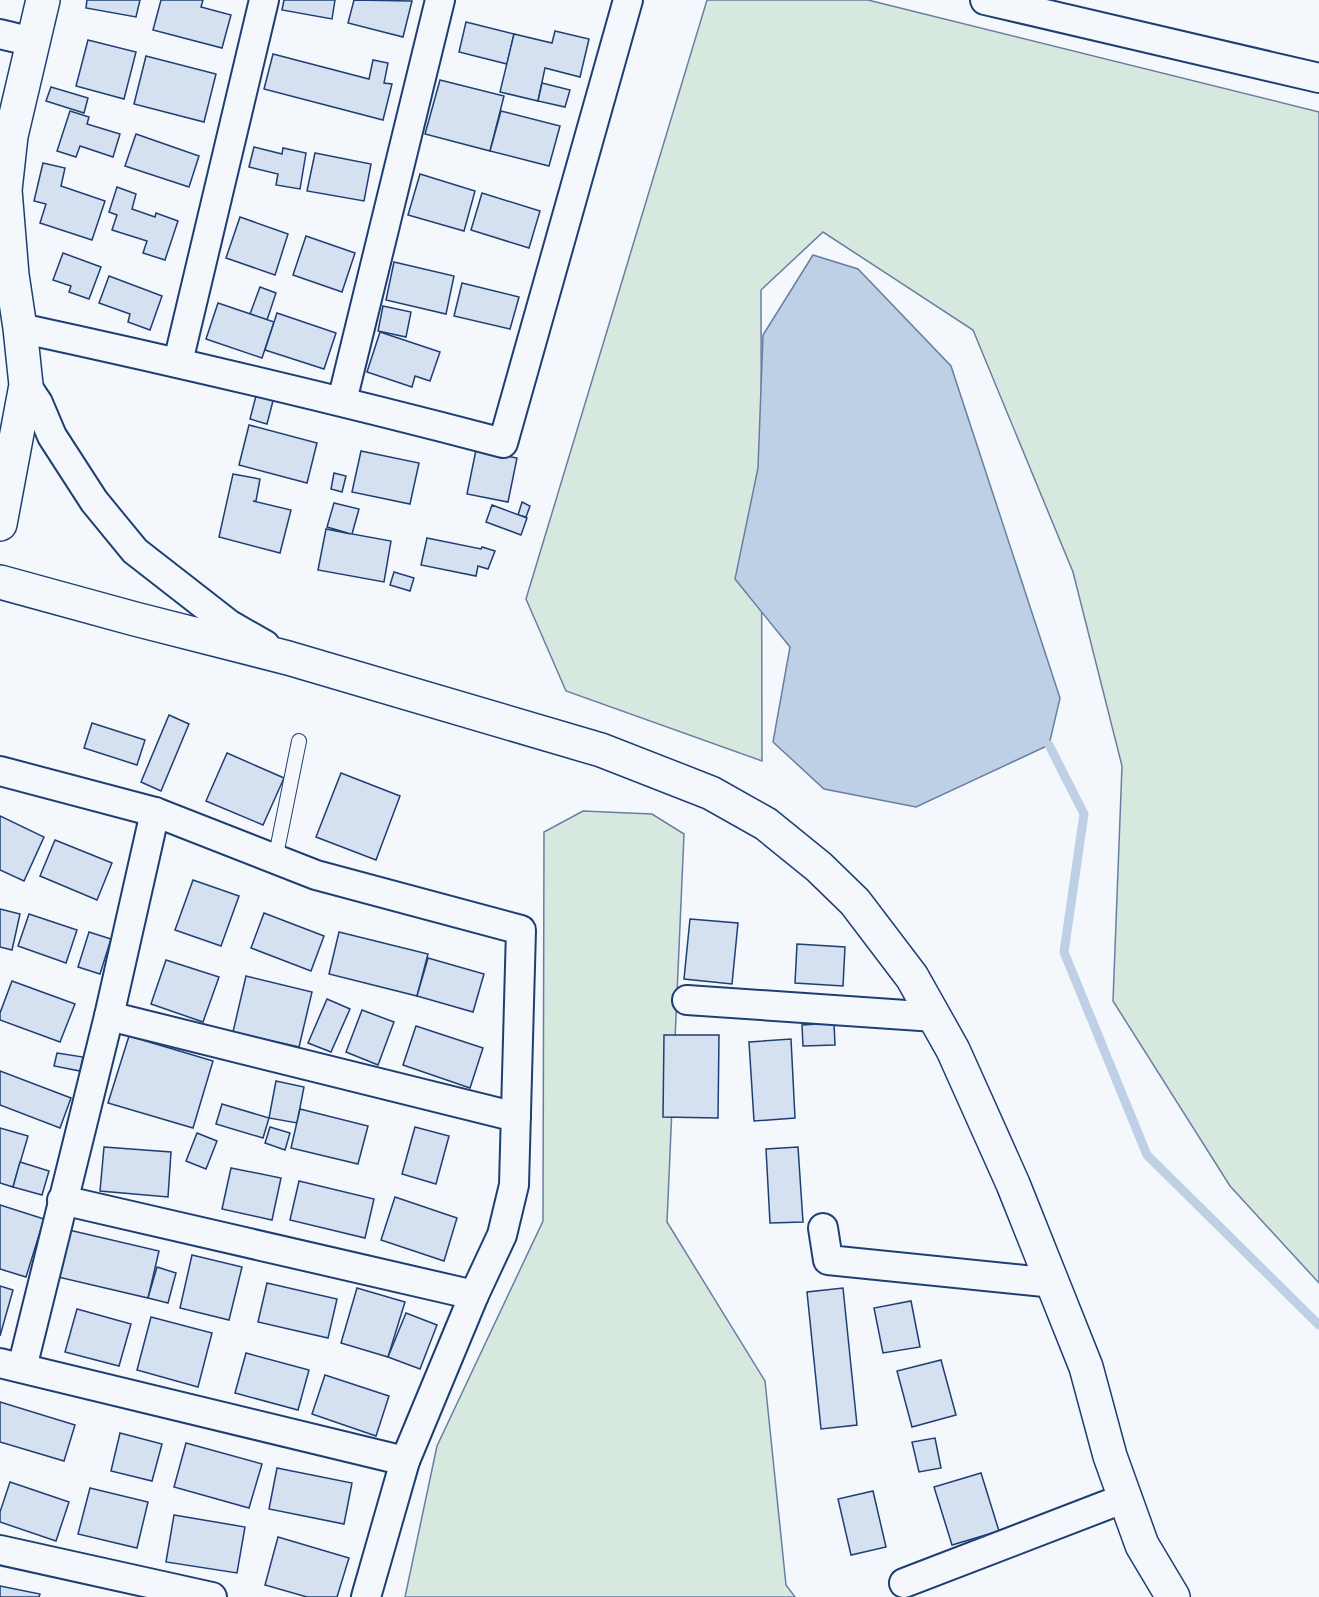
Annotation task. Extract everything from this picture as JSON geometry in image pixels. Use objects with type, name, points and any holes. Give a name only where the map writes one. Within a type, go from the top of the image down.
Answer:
[{"type":"street","points":[[0,524],[26,385],[12,275],[5,190],[11,136],[43,0]]},
{"type":"street","points":[[177,362],[264,0]]},
{"type":"street","points":[[342,401],[440,0]]},
{"type":"street","points":[[20,328],[342,401],[504,443],[628,0]]},
{"type":"street","points":[[985,0],[1319,78]]},
{"type":"street","points":[[0,34],[33,42]]},
{"type":"street","points":[[26,385],[38,403],[52,436],[94,501],[135,551],[230,625],[288,658]]},
{"type":"street","points":[[0,582],[288,658],[601,750],[711,793],[765,824],[819,867],[855,902],[912,977],[953,1050],[1054,1283],[1086,1367],[1110,1456],[1142,1545],[1173,1597]]},
{"type":"street","points":[[0,771],[155,812],[316,875],[521,930],[514,1185],[502,1235],[474,1295],[405,1461],[366,1597]]},
{"type":"street","points":[[155,812],[109,1016],[62,1200],[11,1366],[405,1461]]},
{"type":"street","points":[[687,1000],[935,1017]]},
{"type":"street","points":[[109,1016],[516,1117]]},
{"type":"street","points":[[62,1200],[474,1295]]},
{"type":"street","points":[[824,1228],[828,1260],[1054,1283]]},
{"type":"street","points":[[904,1583],[1125,1498]]},
{"type":"street","points":[[0,1550],[212,1597]]},
{"type":"lane","points":[[275,860],[299,741]]},
{"type":"shaded area","points":[[707,0],[868,0],[1319,112],[1319,1283],[1230,1186],[1113,1001],[1122,766],[1073,572],[973,330],[823,232],[761,290],[762,761],[566,691],[526,599]]},
{"type":"shaded area","points":[[583,811],[652,814],[684,834],[667,1222],[765,1381],[786,1585],[795,1597],[405,1597],[437,1446],[543,1221],[544,832]]},
{"type":"water","points":[[813,255],[858,269],[951,366],[1060,698],[1049,745],[916,807],[824,789],[773,742],[790,647],[735,579],[758,468],[763,335]]},
{"type":"building","points":[[87,0],[140,0],[136,17],[86,8]]},
{"type":"building","points":[[161,0],[203,0],[201,7],[231,15],[222,48],[153,30]]},
{"type":"building","points":[[284,0],[335,0],[332,19],[282,10]]},
{"type":"building","points":[[354,0],[412,1],[403,37],[348,23]]},
{"type":"building","points":[[466,22],[514,34],[507,64],[459,52]]},
{"type":"building","points":[[555,31],[589,39],[580,77],[545,68],[538,101],[500,92],[514,34],[552,43]]},
{"type":"building","points":[[88,40],[136,52],[124,99],[76,86]]},
{"type":"building","points":[[273,54],[369,79],[373,60],[388,63],[384,83],[392,84],[383,120],[264,89]]},
{"type":"building","points":[[146,56],[216,74],[204,122],[134,104]]},
{"type":"building","points":[[440,80],[504,96],[490,151],[425,134]]},
{"type":"building","points":[[542,83],[570,90],[565,107],[538,101]]},
{"type":"building","points":[[51,87],[88,98],[84,113],[46,101]]},
{"type":"building","points":[[70,111],[89,117],[87,124],[120,134],[113,157],[80,146],[76,157],[57,151]]},
{"type":"building","points":[[501,111],[560,126],[549,166],[490,151]]},
{"type":"building","points":[[136,134],[199,156],[189,187],[125,166]]},
{"type":"building","points":[[254,147],[282,154],[283,148],[306,153],[300,189],[276,185],[278,174],[249,167]]},
{"type":"building","points":[[315,153],[371,164],[364,201],[307,191]]},
{"type":"building","points":[[43,163],[65,168],[61,186],[105,201],[92,240],[40,223],[46,204],[34,201]]},
{"type":"building","points":[[420,174],[475,191],[464,231],[408,215]]},
{"type":"building","points":[[117,187],[136,194],[132,209],[155,217],[156,213],[178,221],[165,260],[143,253],[147,241],[112,230],[117,215],[109,212]]},
{"type":"building","points":[[482,193],[540,211],[529,248],[471,230]]},
{"type":"building","points":[[240,217],[288,234],[275,275],[226,258]]},
{"type":"building","points":[[306,236],[355,253],[342,292],[293,275]]},
{"type":"building","points":[[63,253],[101,267],[89,299],[69,292],[71,286],[53,280]]},
{"type":"building","points":[[394,262],[454,276],[446,314],[386,300]]},
{"type":"building","points":[[109,276],[162,296],[150,330],[128,322],[130,314],[99,303]]},
{"type":"building","points":[[462,283],[519,297],[510,329],[454,316]]},
{"type":"building","points":[[260,287],[276,293],[267,320],[250,314]]},
{"type":"building","points":[[218,303],[274,322],[262,358],[206,339]]},
{"type":"building","points":[[383,306],[411,312],[406,337],[378,331]]},
{"type":"building","points":[[277,313],[336,333],[324,369],[265,350]]},
{"type":"building","points":[[380,332],[440,352],[430,381],[415,376],[412,387],[367,372]]},
{"type":"building","points":[[257,392],[274,397],[267,424],[250,419]]},
{"type":"building","points":[[249,425],[317,443],[307,483],[239,465]]},
{"type":"building","points":[[476,450],[517,458],[508,502],[467,494]]},
{"type":"building","points":[[361,451],[419,463],[410,504],[352,492]]},
{"type":"building","points":[[334,473],[346,476],[342,492],[331,489]]},
{"type":"building","points":[[233,474],[260,479],[256,501],[253,501],[291,510],[280,553],[219,537]]},
{"type":"building","points":[[522,502],[530,506],[526,517],[518,515]]},
{"type":"building","points":[[334,503],[359,509],[352,534],[391,541],[384,582],[318,570],[326,529],[351,534],[327,527]]},
{"type":"building","points":[[492,505],[527,518],[521,535],[486,522]]},
{"type":"building","points":[[427,538],[495,551],[488,569],[478,566],[476,576],[421,565]]},
{"type":"building","points":[[394,572],[414,578],[410,591],[390,585]]},
{"type":"building","points":[[169,715],[189,724],[161,791],[141,782]]},
{"type":"building","points":[[92,723],[145,740],[137,765],[84,748]]},
{"type":"building","points":[[227,753],[284,778],[263,825],[206,801]]},
{"type":"building","points":[[341,773],[400,796],[376,860],[316,837]]},
{"type":"building","points":[[0,816],[44,837],[24,881],[0,870]]},
{"type":"building","points":[[55,840],[112,863],[97,900],[40,876]]},
{"type":"building","points":[[193,880],[239,896],[221,946],[175,930]]},
{"type":"building","points":[[0,909],[20,914],[12,950],[0,947]]},
{"type":"building","points":[[264,913],[324,936],[311,971],[251,948]]},
{"type":"building","points":[[29,914],[77,930],[66,963],[18,946]]},
{"type":"building","points":[[690,919],[738,923],[732,984],[684,979]]},
{"type":"building","points":[[89,932],[111,939],[100,974],[78,967]]},
{"type":"building","points":[[339,932],[428,954],[417,996],[329,974]]},
{"type":"building","points":[[797,944],[845,947],[843,986],[795,983]]},
{"type":"building","points":[[428,958],[484,974],[473,1012],[417,996]]},
{"type":"building","points":[[166,960],[219,977],[203,1022],[151,1004]]},
{"type":"building","points":[[246,976],[312,992],[299,1047],[233,1032]]},
{"type":"building","points":[[12,981],[75,1004],[60,1042],[0,1020],[0,1013]]},
{"type":"building","points":[[327,999],[350,1009],[331,1052],[308,1043]]},
{"type":"building","points":[[362,1010],[394,1022],[378,1065],[346,1052]]},
{"type":"building","points":[[834,1023],[835,1045],[803,1046],[802,1025]]},
{"type":"building","points":[[416,1026],[483,1048],[470,1088],[403,1065]]},
{"type":"building","points":[[664,1035],[719,1035],[718,1118],[663,1117]]},
{"type":"building","points":[[129,1036],[213,1061],[193,1128],[108,1103]]},
{"type":"building","points":[[791,1039],[795,1118],[754,1121],[749,1042]]},
{"type":"building","points":[[57,1053],[83,1057],[80,1071],[54,1066]]},
{"type":"building","points":[[0,1071],[71,1098],[60,1128],[0,1105]]},
{"type":"building","points":[[276,1081],[304,1087],[297,1123],[269,1118]]},
{"type":"building","points":[[222,1104],[269,1118],[263,1138],[216,1124]]},
{"type":"building","points":[[300,1109],[368,1126],[358,1164],[291,1148]]},
{"type":"building","points":[[270,1127],[290,1133],[285,1150],[265,1143]]},
{"type":"building","points":[[415,1127],[449,1136],[436,1184],[402,1174]]},
{"type":"building","points":[[0,1128],[28,1136],[13,1187],[0,1183]]},
{"type":"building","points":[[197,1133],[217,1141],[206,1169],[186,1161]]},
{"type":"building","points":[[104,1147],[171,1152],[168,1197],[100,1191]]},
{"type":"building","points":[[798,1147],[803,1222],[770,1223],[766,1149]]},
{"type":"building","points":[[20,1162],[49,1171],[42,1195],[13,1187]]},
{"type":"building","points":[[231,1168],[281,1178],[272,1220],[222,1209]]},
{"type":"building","points":[[299,1181],[374,1199],[365,1238],[290,1220]]},
{"type":"building","points":[[395,1197],[457,1218],[444,1261],[381,1240]]},
{"type":"building","points":[[0,1205],[44,1219],[26,1277],[0,1269]]},
{"type":"building","points":[[69,1230],[159,1251],[148,1298],[58,1277]]},
{"type":"building","points":[[192,1255],[242,1267],[229,1320],[180,1308]]},
{"type":"building","points":[[157,1267],[176,1273],[168,1303],[148,1298]]},
{"type":"building","points":[[267,1283],[337,1299],[328,1338],[258,1322]]},
{"type":"building","points":[[0,1286],[13,1290],[0,1336]]},
{"type":"building","points":[[357,1288],[405,1302],[388,1357],[341,1343]]},
{"type":"building","points":[[843,1288],[857,1425],[821,1429],[807,1292]]},
{"type":"building","points":[[911,1301],[920,1347],[883,1353],[874,1308]]},
{"type":"building","points":[[77,1309],[131,1324],[119,1366],[65,1352]]},
{"type":"building","points":[[406,1313],[437,1325],[420,1369],[388,1357]]},
{"type":"building","points":[[151,1317],[212,1333],[198,1387],[137,1370]]},
{"type":"building","points":[[246,1353],[309,1370],[298,1410],[235,1393]]},
{"type":"building","points":[[941,1360],[956,1415],[912,1427],[897,1371]]},
{"type":"building","points":[[325,1375],[389,1396],[376,1436],[312,1414]]},
{"type":"building","points":[[0,1402],[75,1425],[64,1461],[0,1442]]},
{"type":"building","points":[[120,1433],[162,1444],[152,1481],[111,1471]]},
{"type":"building","points":[[935,1438],[941,1468],[919,1472],[912,1442]]},
{"type":"building","points":[[186,1443],[262,1464],[249,1508],[174,1487]]},
{"type":"building","points":[[277,1468],[352,1483],[344,1524],[269,1509]]},
{"type":"building","points":[[981,1473],[999,1531],[952,1545],[934,1487]]},
{"type":"building","points":[[10,1482],[69,1502],[56,1541],[0,1522],[0,1512]]},
{"type":"building","points":[[90,1488],[148,1502],[137,1548],[78,1534]]},
{"type":"building","points":[[873,1491],[886,1547],[851,1555],[838,1499]]},
{"type":"building","points":[[174,1515],[245,1527],[237,1573],[166,1562]]},
{"type":"building","points":[[278,1537],[349,1558],[337,1597],[307,1597],[265,1585]]},
{"type":"building","points":[[0,1586],[40,1594],[39,1597],[0,1597]]},
{"type":"waterway","points":[[1049,745],[1084,814],[1064,952],[1147,1155],[1319,1325]]}]
